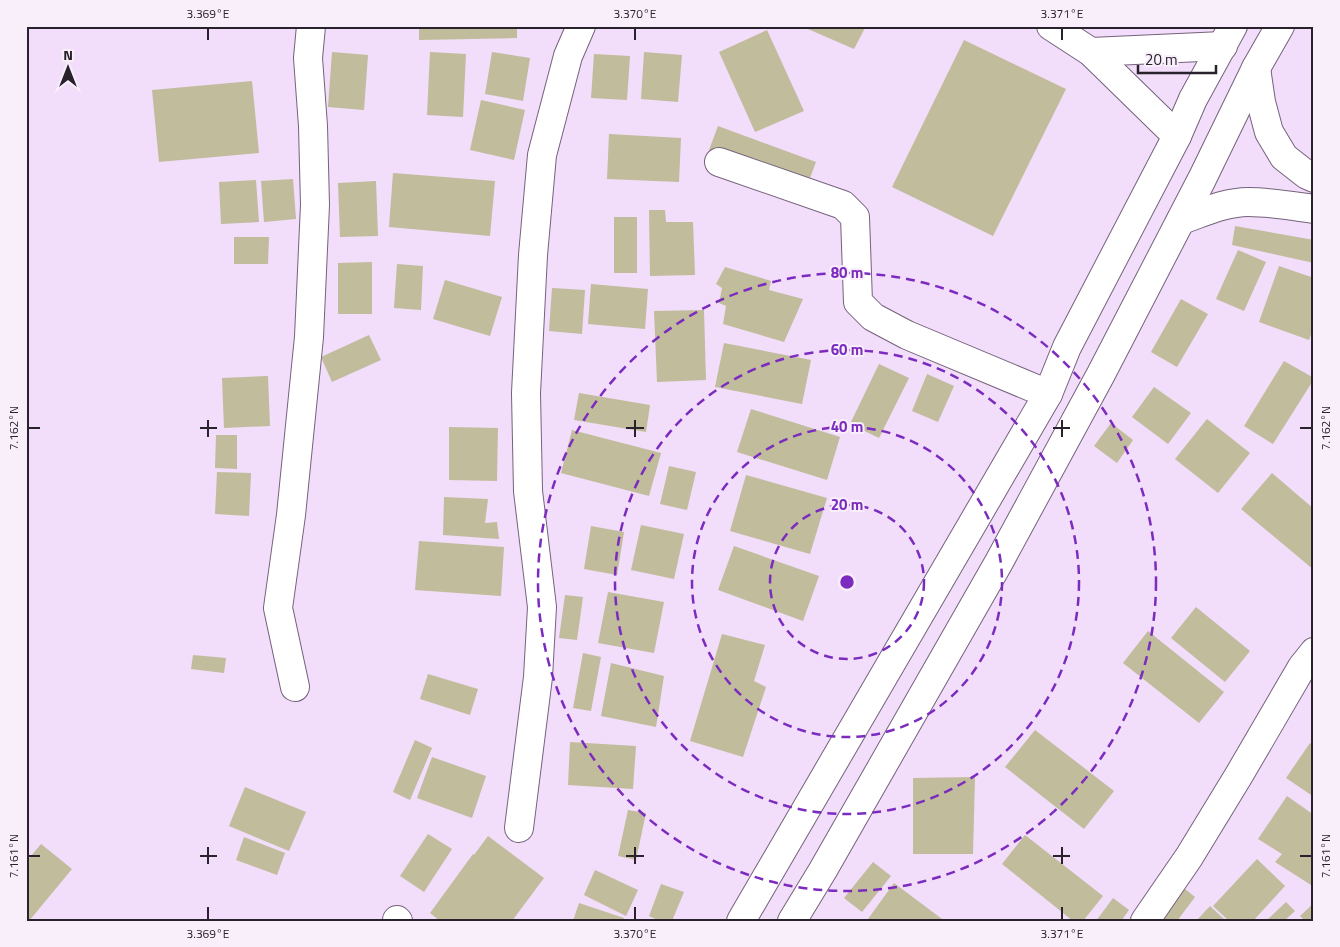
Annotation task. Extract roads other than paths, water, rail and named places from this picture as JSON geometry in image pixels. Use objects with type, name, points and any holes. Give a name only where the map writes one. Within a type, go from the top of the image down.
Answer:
[{"type":"main road","points":[[295,687],[278,608],[292,515],[309,338],[315,205],[313,126],[308,58],[312,26]]},
{"type":"main road","points":[[519,828],[538,677],[542,607],[528,491],[526,393],[533,255],[542,155],[568,56],[580,26]]},
{"type":"main road","points":[[792,921],[999,562],[1101,374],[1181,220],[1256,68],[1280,26]]},
{"type":"main road","points":[[1054,27],[1091,52],[1177,136]]},
{"type":"main road","points":[[1091,52],[1228,36]]},
{"type":"main road","points":[[741,921],[1048,394],[1067,347],[1177,136],[1193,100],[1228,36]]},
{"type":"main road","points":[[1256,68],[1261,102],[1269,132],[1284,157],[1307,175],[1314,178]]},
{"type":"main road","points":[[719,162],[843,205],[855,216],[858,302],[873,317],[907,335],[1048,394]]},
{"type":"main road","points":[[1181,220],[1217,208],[1247,202],[1314,209]]},
{"type":"main road","points":[[1145,921],[1189,856],[1302,667],[1314,652]]}]
